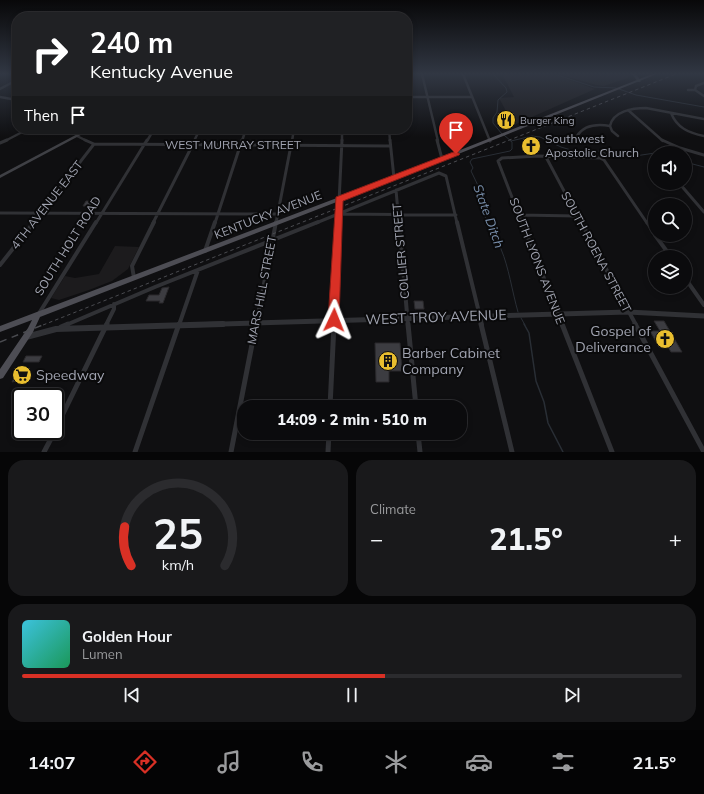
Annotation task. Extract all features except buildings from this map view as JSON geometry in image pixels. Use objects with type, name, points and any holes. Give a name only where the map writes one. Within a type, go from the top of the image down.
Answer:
[{"type":"main road","name":"KENTUCKY AVENUE","points":[[0,329],[394,178],[603,95]]},
{"type":"main road","points":[[0,177],[81,134]]},
{"type":"main road","name":"SOUTH HOLT ROAD","points":[[0,375],[31,330],[37,316]]},
{"type":"street","points":[[0,97],[12,99]]},
{"type":"street","points":[[412,97],[472,97],[490,140]]},
{"type":"street","points":[[427,97],[442,159]]},
{"type":"street","points":[[618,136],[612,131],[610,121],[614,117],[628,110],[642,108],[704,119]]},
{"type":"street","points":[[628,110],[640,118],[663,140],[704,155]]},
{"type":"street","points":[[671,113],[674,121],[679,126],[689,132],[704,136]]},
{"type":"street","points":[[577,136],[579,133],[594,125],[610,126]]},
{"type":"street","points":[[1,141],[17,134]]},
{"type":"street","name":"SOUTH HOLT ROAD","points":[[37,316],[151,134]]},
{"type":"street","points":[[134,278],[132,266],[198,134]]},
{"type":"street","points":[[205,251],[244,134]]},
{"type":"street","name":"MARS HILL STREET","points":[[231,452],[293,134]]},
{"type":"street","points":[[330,400],[342,134]]},
{"type":"street","points":[[389,134],[394,178]]},
{"type":"street","name":"WEST MURRAY STREET","points":[[77,136],[94,144],[390,146]]},
{"type":"street","name":"4TH AVENUE EAST","points":[[0,265],[94,144]]},
{"type":"street","name":"SOUTH LYONS AVENUE","points":[[546,157],[538,156],[499,159],[498,161],[612,452]]},
{"type":"street","points":[[546,157],[600,158],[604,160],[648,225]]},
{"type":"street","name":"SOUTH ROENA STREET","points":[[546,157],[704,452]]},
{"type":"street","points":[[56,329],[272,239],[439,173],[443,173],[446,176],[456,215],[512,452]]},
{"type":"street","name":"COLLIER STREET","points":[[396,190],[415,400]]},
{"type":"street","points":[[685,190],[704,212]]},
{"type":"street","points":[[0,212],[277,214]]},
{"type":"street","points":[[338,214],[456,215]]},
{"type":"street","points":[[518,215],[577,216]]},
{"type":"street","points":[[134,452],[198,270]]},
{"type":"street","points":[[692,288],[704,305]]},
{"type":"street","points":[[64,412],[105,328],[114,306]]},
{"type":"street","name":"WEST TROY AVENUE","points":[[26,337],[56,329],[334,320],[628,312],[704,316]]},
{"type":"street","points":[[44,452],[50,440]]},
{"type":"street","points":[[328,452],[329,440]]},
{"type":"street","points":[[419,440],[420,452]]},
{"type":"shaded area","points":[[513,95],[581,95],[514,125],[504,126],[497,116],[498,113],[506,111],[499,98],[514,97]]},
{"type":"shaded area","points":[[115,246],[139,247],[128,269],[112,281],[89,290],[59,300],[51,298],[65,276],[75,278],[99,274]]},
{"type":"waterway","name":"State Ditch","points":[[502,134],[493,123],[493,118],[497,112],[498,100],[504,95]]},
{"type":"waterway","points":[[637,95],[704,107]]},
{"type":"waterway","name":"State Ditch","points":[[504,135],[512,142],[512,149],[510,151],[472,159],[470,162],[473,168],[471,171],[485,200],[484,213],[488,225],[504,256],[518,312]]},
{"type":"waterway","points":[[511,141],[532,136],[540,137],[561,147],[581,153],[600,151],[610,155],[635,156],[648,154]]},
{"type":"waterway","points":[[692,164],[704,167]]},
{"type":"waterway","name":"State Ditch","points":[[521,318],[525,325]]},
{"type":"waterway","name":"State Ditch","points":[[524,324],[529,333],[536,381],[544,402],[548,423],[563,452]]},
{"type":"railway","points":[[43,325],[623,95]]},
{"type":"railway","points":[[0,342],[45,324]]},
{"type":"place","name":"Burger King","points":[[506,120]]},
{"type":"place","name":"Southwest Apostolic Church","points":[[531,146]]},
{"type":"place","name":"Gospel of Deliverance","points":[[665,339]]},
{"type":"place","name":"Barber Cabinet Company","points":[[388,361]]},
{"type":"place","name":"Speedway","points":[[22,375]]},
{"type":"route","points":[[334,320],[339,199],[456,154]]}]
